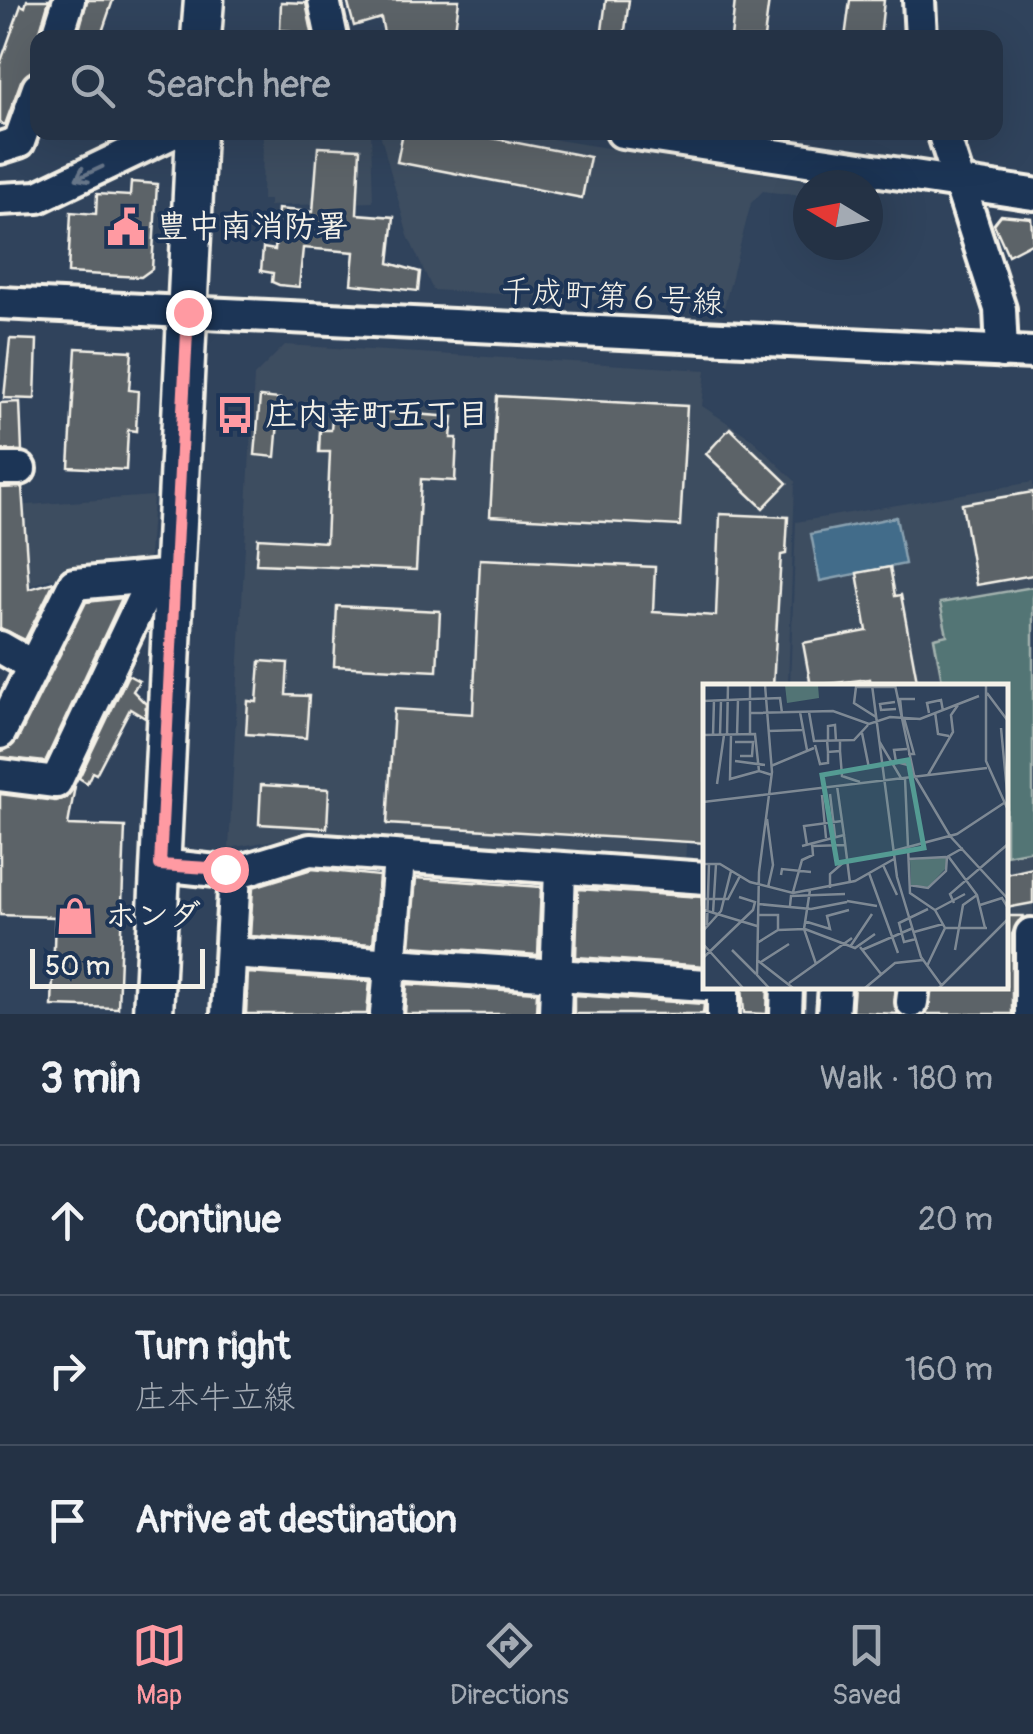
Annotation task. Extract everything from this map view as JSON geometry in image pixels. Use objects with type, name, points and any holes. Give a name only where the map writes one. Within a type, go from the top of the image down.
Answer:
[{"type":"main road","points":[[202,30],[204,0]]},
{"type":"main road","points":[[153,1014],[196,140]]},
{"type":"street","points":[[60,30],[69,0]]},
{"type":"street","points":[[324,0],[330,30]]},
{"type":"street","points":[[919,0],[921,30]]},
{"type":"street","points":[[0,148],[20,142],[30,112]]},
{"type":"street","points":[[0,199],[38,196],[157,140]]},
{"type":"street","points":[[673,140],[1033,194]]},
{"type":"street","points":[[947,140],[1000,308],[1002,352]]},
{"type":"street","name":"千成町第６号線","points":[[0,303],[1033,354]]},
{"type":"street","points":[[0,733],[74,584],[174,585]]},
{"type":"street","points":[[0,775],[56,782],[144,596],[174,585]]},
{"type":"street","points":[[0,648],[32,666]]},
{"type":"street","points":[[160,865],[236,873],[310,850],[703,878]]},
{"type":"street","points":[[386,1014],[400,859]]},
{"type":"street","points":[[556,1014],[560,869]]},
{"type":"street","points":[[227,1014],[236,873]]},
{"type":"street","points":[[1023,934],[1031,1014]]},
{"type":"street","points":[[231,953],[703,985]]},
{"type":"street","points":[[723,1014],[724,989]]},
{"type":"street","points":[[786,1014],[787,989]]},
{"type":"street","points":[[833,1014],[834,989]]},
{"type":"shaded area","points":[[263,140],[371,140],[373,202],[269,206],[269,200],[262,200]]},
{"type":"shaded area","points":[[382,140],[558,140],[793,178],[793,195],[763,191],[751,203],[724,307],[433,290],[408,236]]},
{"type":"shaded area","points":[[285,345],[706,370],[702,406],[752,439],[795,481],[788,684],[703,684],[694,714],[685,863],[304,835],[229,848],[254,376]]},
{"type":"shaded area","points":[[1033,482],[1033,923],[1008,926],[1008,684],[790,684],[796,522]]},
{"type":"shaded area","points":[[153,496],[148,569],[49,579],[23,588],[0,507]]},
{"type":"shaded area","points":[[896,517],[905,564],[820,581],[811,534]]},
{"type":"green space","points":[[1033,587],[1033,850],[1008,855],[1008,684],[943,684],[934,638],[947,635],[940,603]]},
{"type":"building","points":[[27,0],[49,0],[40,30],[30,30],[30,75],[21,81],[5,125],[0,123],[0,64],[21,5],[25,7]]},
{"type":"building","points":[[87,0],[113,0],[103,30],[79,30]]},
{"type":"building","points":[[347,0],[459,0],[455,30],[383,30],[381,18],[354,26]]},
{"type":"building","points":[[606,0],[629,0],[625,30],[602,30]]},
{"type":"building","points":[[735,0],[769,0],[765,30],[732,30]]},
{"type":"building","points":[[850,0],[884,0],[881,30],[846,30]]},
{"type":"building","points":[[281,2],[306,3],[312,30],[280,30]]},
{"type":"building","points":[[401,140],[502,140],[590,157],[582,198],[397,162]]},
{"type":"building","points":[[318,147],[360,149],[357,214],[394,217],[389,263],[420,272],[418,291],[351,284],[354,252],[303,248],[299,287],[279,285],[272,282],[273,273],[261,271],[263,248],[275,250],[278,209],[313,212]]},
{"type":"building","points":[[131,182],[157,184],[152,269],[141,277],[68,273],[71,212],[96,214],[97,194],[130,196]]},
{"type":"building","points":[[1001,215],[1031,218],[1033,242],[1008,255],[994,224]]},
{"type":"building","points":[[10,339],[37,340],[35,399],[4,398]]},
{"type":"building","points":[[76,348],[132,351],[129,390],[138,391],[136,431],[128,430],[126,470],[69,467]]},
{"type":"building","points":[[497,396],[687,406],[680,526],[490,516]]},
{"type":"building","points":[[260,397],[280,399],[275,457],[255,455]]},
{"type":"building","points":[[20,402],[22,451],[0,450],[0,403]]},
{"type":"building","points":[[333,408],[453,417],[451,438],[457,438],[455,481],[421,479],[416,570],[256,564],[258,538],[326,542],[330,452],[319,452],[320,430],[331,430]]},
{"type":"building","points":[[730,428],[787,483],[763,508],[706,454]]},
{"type":"building","points":[[22,487],[29,589],[54,582],[25,640],[0,628],[0,488]]},
{"type":"building","points":[[1033,492],[1033,575],[976,585],[962,504]]},
{"type":"building","points":[[720,514],[788,517],[786,554],[781,555],[773,684],[703,684],[703,843],[387,824],[394,709],[473,714],[480,559],[655,567],[653,612],[716,616]]},
{"type":"building","points":[[890,567],[895,596],[901,595],[918,684],[871,684],[870,679],[811,684],[803,643],[867,631],[857,573]]},
{"type":"building","points":[[122,598],[45,762],[0,757],[0,752],[17,741],[86,602]]},
{"type":"building","points":[[337,606],[440,611],[437,671],[334,666]]},
{"type":"building","points":[[260,661],[288,663],[286,695],[309,696],[306,738],[246,734],[248,701],[257,702]]},
{"type":"building","points":[[128,675],[139,681],[133,691],[146,704],[145,718],[130,709],[96,774],[92,772],[87,783],[79,778]]},
{"type":"building","points":[[261,785],[329,789],[327,828],[259,824]]},
{"type":"building","name":"ホンダ","points":[[75,786],[68,825],[125,827],[118,1008],[52,1006],[55,917],[0,915],[0,794],[55,801],[66,798]]},
{"type":"building","points":[[1033,868],[1033,903],[1008,908],[1008,874]]},
{"type":"building","points":[[312,869],[379,876],[373,944],[250,936],[253,887]]},
{"type":"building","points":[[416,878],[541,887],[538,955],[410,946]]},
{"type":"building","points":[[578,889],[702,897],[703,966],[576,957]]},
{"type":"building","points":[[1008,916],[1023,916],[1012,934],[1012,1014],[926,1014],[931,989],[1008,989]]},
{"type":"building","points":[[248,973],[370,981],[367,1014],[246,1014]]},
{"type":"building","points":[[407,984],[537,992],[536,1014],[405,1014]]},
{"type":"building","points":[[742,989],[768,989],[767,1014],[744,1013]]},
{"type":"building","points":[[854,989],[895,989],[898,1014],[852,1012]]},
{"type":"building","points":[[574,995],[704,1004],[703,1014],[574,1014]]},
{"type":"place","name":"豊中南消防署","points":[[126,227]]},
{"type":"place","name":"庄内幸町五丁目","points":[[235,415]]},
{"type":"place","name":"ホンダ","points":[[75,916]]},
{"type":"route","points":[[188,312],[160,865],[225,869]]}]
